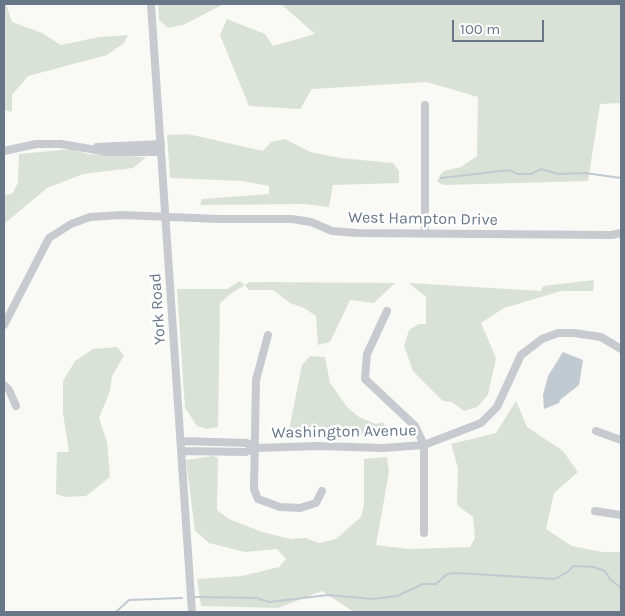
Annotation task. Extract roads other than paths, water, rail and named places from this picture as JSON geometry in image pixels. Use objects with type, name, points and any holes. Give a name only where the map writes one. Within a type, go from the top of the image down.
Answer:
[{"type":"street","name":"York Road","points":[[151,4],[192,612]]},
{"type":"street","points":[[425,105],[425,233]]},
{"type":"street","points":[[4,151],[36,144],[161,148]]},
{"type":"street","name":"West Hampton Drive","points":[[4,326],[49,238],[72,224],[90,217],[121,215],[292,219],[312,222],[332,231],[612,235],[621,233]]},
{"type":"street","points":[[387,311],[367,354],[365,379],[415,426],[424,445],[424,533]]},
{"type":"street","name":"Washington Avenue","points":[[182,451],[246,452],[254,448],[318,446],[383,448],[424,445],[481,423],[497,407],[520,355],[542,339],[558,333],[574,333],[600,337],[621,348]]},
{"type":"street","points":[[268,335],[256,380],[254,490],[258,499],[280,507],[300,508],[316,503],[322,491]]},
{"type":"street","points":[[4,385],[9,390],[16,406]]},
{"type":"street","points":[[596,431],[621,440]]},
{"type":"street","name":"Washington Avenue","points":[[182,442],[247,443],[254,448]]},
{"type":"street","points":[[595,511],[621,515]]},
{"type":"waterway","points":[[441,178],[510,170],[517,174],[531,174],[541,169],[559,174],[585,173],[621,178]]},
{"type":"waterway","points":[[196,597],[257,598],[269,602],[328,595],[373,599],[397,596],[423,584],[436,584],[447,574],[555,579],[569,571],[573,566],[594,567],[605,571],[610,579],[621,588]]},
{"type":"waterway","points":[[116,612],[129,600],[182,598]]}]
